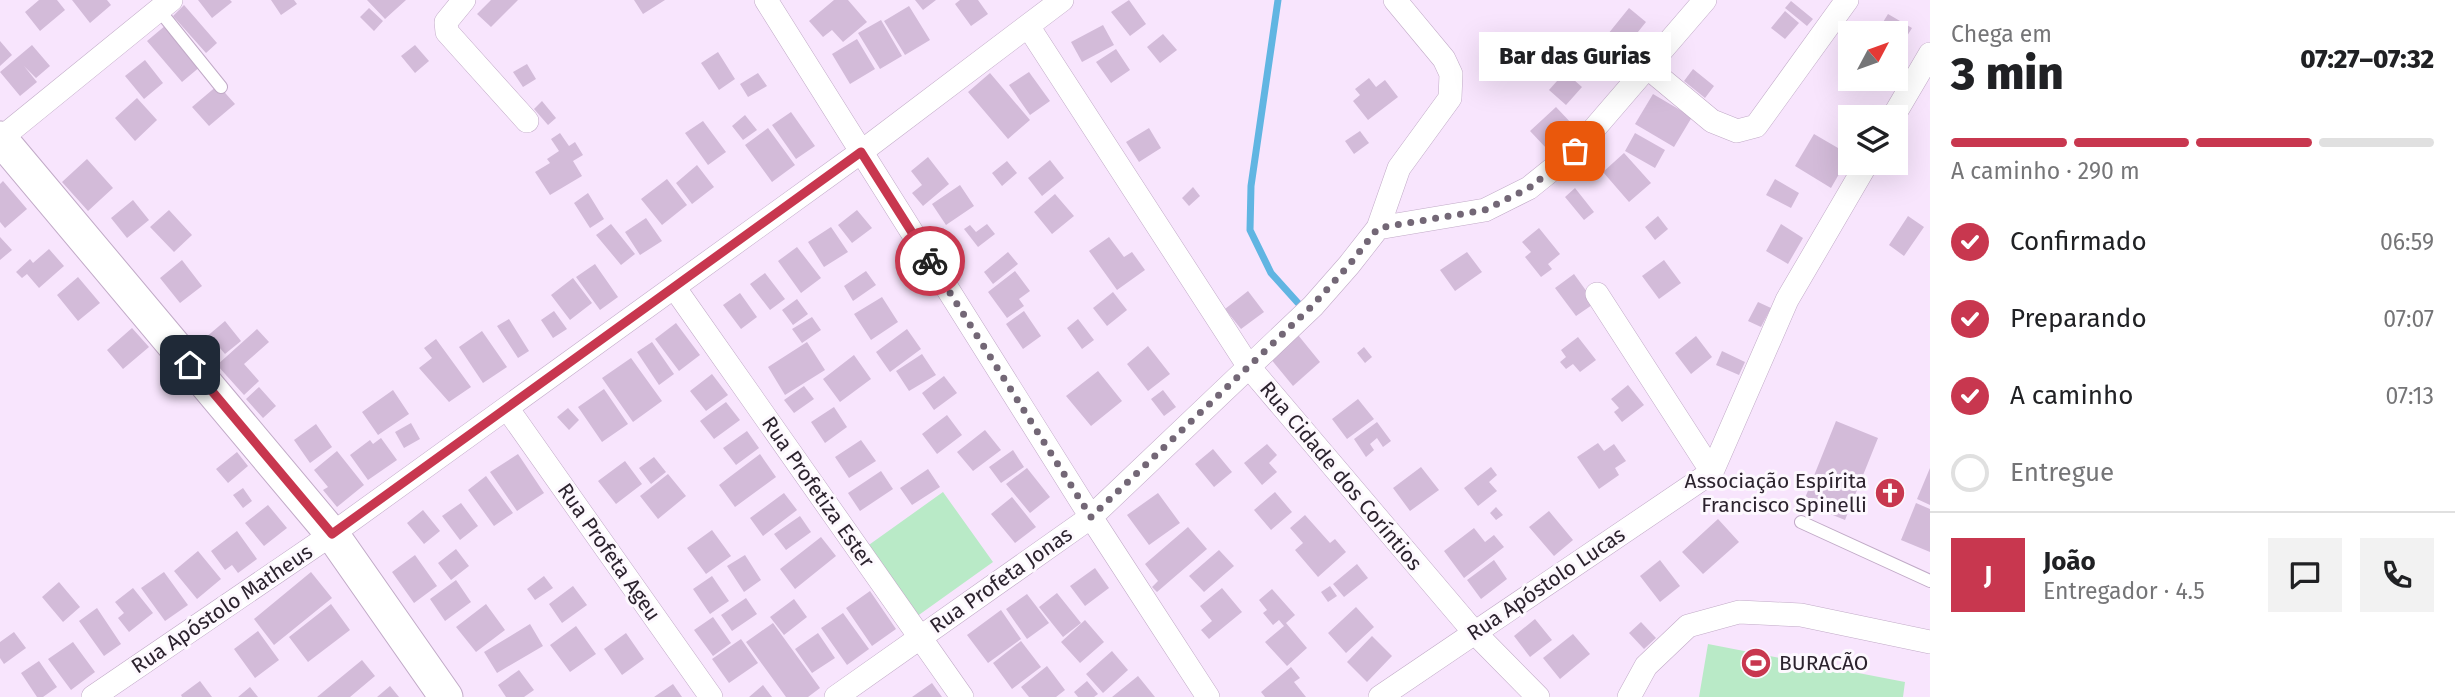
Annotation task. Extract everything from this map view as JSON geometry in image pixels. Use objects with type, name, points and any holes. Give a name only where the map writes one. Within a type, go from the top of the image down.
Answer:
[{"type":"street","points":[[464,0],[446,22],[447,32],[527,121]]},
{"type":"street","points":[[766,0],[1091,517],[1208,697]]},
{"type":"street","name":"Rua Apóstolo Matheus","points":[[93,697],[332,534],[861,152],[1062,0]]},
{"type":"street","name":"Rua Profeta Jonas","points":[[836,697],[1091,517],[1312,306],[1349,265],[1378,228],[1399,168],[1450,98],[1451,74],[1444,59],[1395,0]]},
{"type":"street","points":[[1378,228],[1485,210],[1529,188],[1575,151],[1705,0]]},
{"type":"street","points":[[1647,67],[1712,121],[1737,131],[1756,126],[1847,0]]},
{"type":"street","points":[[165,5],[0,139],[332,534],[446,697]]},
{"type":"street","name":"Rua Cidade dos Coríntios","points":[[1028,26],[1249,367],[1474,632],[1538,697]]},
{"type":"street","points":[[1900,105],[1930,54]]},
{"type":"street","points":[[1712,472],[1787,300],[1860,175]]},
{"type":"street","name":"Rua Profetiza Ester","points":[[674,287],[962,697]]},
{"type":"street","points":[[1597,294],[1712,472]]},
{"type":"street","name":"Rua Profeta Ageu","points":[[507,408],[711,697]]},
{"type":"street","name":"Rua Apóstolo Lucas","points":[[1380,697],[1712,472]]},
{"type":"street","points":[[1629,697],[1646,666],[1688,626],[1739,612],[1801,615],[1930,642]]},
{"type":"lane","points":[[165,5],[221,87]]},
{"type":"lane","points":[[1801,522],[1930,582]]},
{"type":"green space","points":[[943,492],[993,562],[916,617],[866,547]]},
{"type":"green space","name":"BURACÃO","points":[[1708,644],[1905,682],[1903,697],[1699,697]]},
{"type":"building","points":[[39,0],[57,0],[65,10],[40,31],[25,12]]},
{"type":"building","points":[[72,0],[107,0],[111,5],[90,23]]},
{"type":"building","points":[[198,0],[230,0],[232,2],[212,18]]},
{"type":"building","points":[[271,0],[294,0],[297,4],[281,15]]},
{"type":"building","points":[[367,0],[406,0],[385,19]]},
{"type":"building","points":[[491,0],[518,0],[491,27],[477,14]]},
{"type":"building","points":[[634,0],[665,0],[643,14]]},
{"type":"building","points":[[834,0],[848,0],[867,22],[843,42],[832,30],[823,37],[809,21]]},
{"type":"building","points":[[915,0],[936,0],[923,10]]},
{"type":"building","points":[[960,0],[978,0],[988,14],[971,26],[955,4]]},
{"type":"building","points":[[1129,0],[1146,24],[1130,36],[1111,12]]},
{"type":"building","points":[[1791,1],[1813,19],[1807,26],[1785,8]]},
{"type":"building","points":[[184,5],[217,43],[206,53],[173,16]]},
{"type":"building","points":[[909,6],[930,40],[905,55],[884,21]]},
{"type":"building","points":[[369,8],[383,21],[374,31],[360,17]]},
{"type":"building","points":[[1629,8],[1646,22],[1625,48],[1608,34]]},
{"type":"building","points":[[1785,11],[1799,23],[1785,39],[1771,28]]},
{"type":"building","points":[[1888,14],[1900,21],[1884,21]]},
{"type":"building","points":[[881,20],[902,56],[880,69],[858,33]]},
{"type":"building","points":[[166,25],[201,66],[182,82],[147,41]]},
{"type":"building","points":[[1103,25],[1114,45],[1082,62],[1071,42]]},
{"type":"building","points":[[1163,34],[1177,50],[1160,63],[1147,47]]},
{"type":"building","points":[[857,39],[875,69],[850,84],[832,54]]},
{"type":"building","points":[[0,41],[12,55],[0,66]]},
{"type":"building","points":[[32,45],[50,66],[36,78],[24,66],[37,82],[20,96],[0,72]]},
{"type":"building","points":[[415,45],[429,61],[415,73],[401,56]]},
{"type":"building","points":[[1116,49],[1130,70],[1111,83],[1096,62]]},
{"type":"building","points":[[718,52],[735,79],[719,90],[701,63]]},
{"type":"building","points":[[145,60],[163,83],[144,99],[125,76]]},
{"type":"building","points":[[527,64],[536,79],[523,87],[513,72]]},
{"type":"building","points":[[1693,69],[1714,86],[1705,98],[1684,81]]},
{"type":"building","points":[[1029,72],[1050,101],[1030,115],[1009,85]]},
{"type":"building","points":[[1565,72],[1582,87],[1566,105],[1549,90]]},
{"type":"building","points":[[758,73],[767,86],[748,97],[740,84]]},
{"type":"building","points":[[990,73],[1030,120],[1008,139],[968,92]]},
{"type":"building","points":[[1369,78],[1376,87],[1385,80],[1398,97],[1368,120],[1353,101],[1360,95],[1355,89]]},
{"type":"building","points":[[218,85],[235,104],[209,126],[192,107]]},
{"type":"building","points":[[1653,94],[1692,117],[1674,147],[1635,124]]},
{"type":"building","points":[[137,98],[157,120],[135,141],[115,118]]},
{"type":"building","points":[[542,101],[556,118],[548,125],[534,109]]},
{"type":"building","points":[[1556,107],[1573,125],[1547,149],[1530,131]]},
{"type":"building","points":[[791,112],[815,146],[796,159],[772,125]]},
{"type":"building","points":[[745,115],[757,130],[743,140],[732,126]]},
{"type":"building","points":[[703,121],[726,152],[708,165],[685,133]]},
{"type":"building","points":[[768,128],[795,165],[772,182],[745,145]]},
{"type":"building","points":[[1149,128],[1161,148],[1139,162],[1126,142]]},
{"type":"building","points":[[1360,131],[1369,143],[1354,154],[1345,141]]},
{"type":"building","points":[[560,133],[569,146],[575,142],[583,155],[573,161],[582,176],[550,195],[535,172],[550,163],[547,159],[559,151],[551,139]]},
{"type":"building","points":[[1635,133],[1665,150],[1655,168],[1625,151]]},
{"type":"building","points":[[1814,134],[1838,148],[1838,175],[1831,188],[1795,166]]},
{"type":"building","points":[[1624,153],[1651,183],[1629,202],[1603,172]]},
{"type":"building","points":[[928,157],[949,184],[923,206],[912,193],[922,185],[911,171]]},
{"type":"building","points":[[87,159],[113,188],[88,211],[62,182]]},
{"type":"building","points":[[1050,160],[1064,178],[1042,196],[1028,178]]},
{"type":"building","points":[[1007,161],[1017,173],[1002,186],[992,173]]},
{"type":"building","points":[[697,165],[714,187],[692,204],[676,183]]},
{"type":"building","points":[[667,179],[687,205],[662,225],[641,199]]},
{"type":"building","points":[[1775,179],[1799,193],[1791,208],[1766,195]]},
{"type":"building","points":[[3,181],[27,209],[5,228],[0,222],[0,184]]},
{"type":"building","points":[[960,185],[974,206],[946,225],[932,204]]},
{"type":"building","points":[[1193,187],[1200,196],[1189,206],[1182,198]]},
{"type":"building","points":[[1575,188],[1594,212],[1584,220],[1565,197]]},
{"type":"building","points":[[588,193],[604,219],[590,228],[574,203]]},
{"type":"building","points":[[1055,194],[1074,216],[1052,234],[1034,212]]},
{"type":"building","points":[[133,200],[149,220],[127,238],[111,218]]},
{"type":"building","points":[[169,210],[192,235],[174,252],[150,227]]},
{"type":"building","points":[[857,210],[872,228],[852,243],[838,225]]},
{"type":"building","points":[[1658,216],[1668,229],[1655,240],[1645,227]]},
{"type":"building","points":[[1908,216],[1924,227],[1904,256],[1889,245]]},
{"type":"building","points":[[646,218],[662,241],[640,255],[625,232]]},
{"type":"building","points":[[611,224],[635,254],[621,265],[596,235]]},
{"type":"building","points":[[987,224],[995,234],[978,247],[964,229],[970,225],[976,232]]},
{"type":"building","points":[[1781,224],[1803,238],[1788,264],[1766,251]]},
{"type":"building","points":[[831,227],[848,252],[824,267],[808,242]]},
{"type":"building","points":[[1539,228],[1560,254],[1548,264],[1552,269],[1541,277],[1525,257],[1531,252],[1522,242]]},
{"type":"building","points":[[0,237],[12,250],[0,260]]},
{"type":"building","points":[[1109,237],[1124,257],[1132,252],[1145,270],[1117,290],[1089,251]]},
{"type":"building","points":[[797,247],[821,278],[801,293],[778,261]]},
{"type":"building","points":[[49,249],[64,266],[39,288],[27,274],[22,278],[16,272],[30,259],[33,263]]},
{"type":"building","points":[[1008,252],[1018,264],[993,284],[984,272]]},
{"type":"building","points":[[1467,252],[1482,272],[1455,291],[1440,270]]},
{"type":"building","points":[[182,260],[202,286],[180,303],[160,278]]},
{"type":"building","points":[[1664,260],[1681,283],[1659,299],[1642,276]]},
{"type":"building","points":[[595,264],[618,297],[600,310],[576,277]]},
{"type":"building","points":[[866,271],[876,285],[853,301],[844,286]]},
{"type":"building","points":[[1015,271],[1030,291],[1019,299],[1024,306],[1007,318],[988,292]]},
{"type":"building","points":[[765,273],[785,299],[770,310],[750,284]]},
{"type":"building","points":[[1574,274],[1595,303],[1576,316],[1555,288]]},
{"type":"building","points":[[78,277],[100,303],[78,321],[57,295]]},
{"type":"building","points":[[573,278],[592,303],[570,320],[551,295]]},
{"type":"building","points":[[1248,291],[1264,312],[1241,329],[1225,309]]},
{"type":"building","points":[[1113,292],[1127,310],[1107,326],[1093,308]]},
{"type":"building","points":[[740,293],[757,317],[741,329],[723,305]]},
{"type":"building","points":[[882,297],[898,322],[871,340],[854,314]]},
{"type":"building","points":[[797,299],[808,314],[793,325],[782,310]]},
{"type":"building","points":[[1758,302],[1771,308],[1761,327],[1748,321]]},
{"type":"building","points":[[554,311],[567,329],[553,338],[541,320]]},
{"type":"building","points":[[1024,311],[1041,336],[1023,349],[1006,324]]},
{"type":"building","points":[[812,317],[821,330],[802,343],[792,329]]},
{"type":"building","points":[[509,319],[529,351],[518,358],[497,326]]},
{"type":"building","points":[[1078,319],[1094,340],[1082,349],[1067,328]]},
{"type":"building","points":[[225,321],[241,341],[225,354],[219,347],[215,350],[205,338]]},
{"type":"building","points":[[676,323],[700,355],[679,371],[655,339]]},
{"type":"building","points":[[132,328],[149,347],[123,369],[107,350]]},
{"type":"building","points":[[257,329],[269,342],[244,364],[259,381],[244,395],[217,365]]},
{"type":"building","points":[[907,329],[921,349],[890,372],[876,352]]},
{"type":"building","points":[[482,331],[507,367],[483,383],[459,347]]},
{"type":"building","points":[[1298,335],[1320,362],[1293,386],[1270,358]]},
{"type":"building","points":[[1696,336],[1712,357],[1691,374],[1675,353]]},
{"type":"building","points":[[1578,337],[1596,360],[1580,372],[1573,364],[1566,369],[1560,362],[1566,357],[1561,350]]},
{"type":"building","points":[[436,339],[471,387],[449,402],[419,368],[432,358],[424,348]]},
{"type":"building","points":[[652,342],[674,374],[659,385],[637,352]]},
{"type":"building","points":[[807,342],[825,370],[785,395],[768,367]]},
{"type":"building","points":[[1148,346],[1170,374],[1148,391],[1127,364]]},
{"type":"building","points":[[1364,347],[1372,357],[1365,363],[1357,353]]},
{"type":"building","points":[[1722,351],[1745,362],[1739,375],[1716,365]]},
{"type":"building","points":[[922,354],[936,375],[909,391],[896,371]]},
{"type":"building","points":[[854,355],[871,379],[840,402],[823,379]]},
{"type":"building","points":[[631,358],[662,401],[633,422],[602,378]]},
{"type":"building","points":[[1098,371],[1122,401],[1091,426],[1066,396]]},
{"type":"building","points":[[712,374],[728,395],[706,411],[690,391]]},
{"type":"building","points":[[944,376],[957,393],[934,410],[922,393]]},
{"type":"building","points":[[1628,385],[1644,405],[1622,422],[1614,412],[1619,408],[1611,399]]},
{"type":"building","points":[[804,386],[814,399],[794,413],[784,400]]},
{"type":"building","points":[[259,387],[276,406],[263,418],[246,399]]},
{"type":"building","points":[[604,389],[628,424],[602,442],[578,407]]},
{"type":"building","points":[[393,390],[409,414],[378,435],[362,412]]},
{"type":"building","points":[[1163,390],[1176,407],[1164,416],[1151,399]]},
{"type":"building","points":[[1358,399],[1374,419],[1347,439],[1332,419]]},
{"type":"building","points":[[726,402],[740,420],[714,439],[700,421]]},
{"type":"building","points":[[834,407],[847,427],[825,443],[811,422]]},
{"type":"building","points":[[568,408],[579,420],[569,430],[557,417]]},
{"type":"building","points":[[947,415],[962,435],[937,454],[922,434]]},
{"type":"building","points":[[1836,421],[1878,438],[1845,520],[1803,503]]},
{"type":"building","points":[[1377,422],[1391,441],[1383,447],[1377,438],[1370,444],[1374,450],[1366,457],[1354,439]]},
{"type":"building","points":[[411,423],[420,439],[404,448],[395,432]]},
{"type":"building","points":[[316,424],[332,447],[310,463],[294,440]]},
{"type":"building","points":[[985,430],[1001,450],[973,471],[957,452]]},
{"type":"building","points":[[747,431],[759,448],[736,465],[723,448]]},
{"type":"building","points":[[381,438],[397,460],[368,480],[350,455],[370,440],[373,444]]},
{"type":"building","points":[[861,440],[876,461],[849,478],[835,457]]},
{"type":"building","points":[[1598,443],[1604,451],[1614,444],[1626,461],[1615,468],[1619,475],[1599,489],[1577,457]]},
{"type":"building","points":[[1267,444],[1277,455],[1269,463],[1277,472],[1262,485],[1244,463]]},
{"type":"building","points":[[1213,449],[1232,472],[1214,487],[1195,464]]},
{"type":"building","points":[[1013,450],[1024,467],[1001,483],[989,467]]},
{"type":"building","points":[[337,451],[364,485],[337,507],[323,490],[328,487],[314,470]]},
{"type":"building","points":[[237,452],[248,466],[228,483],[216,469]]},
{"type":"building","points":[[518,454],[544,493],[517,511],[490,472]]},
{"type":"building","points":[[760,454],[776,477],[735,507],[719,485]]},
{"type":"building","points":[[654,457],[666,472],[651,484],[639,468]]},
{"type":"building","points":[[625,461],[642,484],[616,504],[598,481]]},
{"type":"building","points":[[1421,467],[1439,490],[1410,511],[1393,488]]},
{"type":"building","points":[[1491,467],[1497,475],[1489,482],[1497,491],[1478,506],[1464,488]]},
{"type":"building","points":[[1027,468],[1050,497],[1030,513],[1006,484]]},
{"type":"building","points":[[1930,468],[1930,505],[1917,499]]},
{"type":"building","points":[[928,469],[940,487],[912,505],[900,488]]},
{"type":"building","points":[[881,471],[893,489],[860,511],[848,493]]},
{"type":"building","points":[[668,474],[686,496],[658,519],[640,496]]},
{"type":"building","points":[[486,476],[513,513],[494,526],[468,490]]},
{"type":"building","points":[[243,488],[252,501],[243,508],[233,495]]},
{"type":"building","points":[[1275,492],[1292,512],[1271,530],[1254,510]]},
{"type":"building","points":[[784,493],[797,510],[763,536],[750,518]]},
{"type":"building","points":[[1158,493],[1180,523],[1149,545],[1127,515]]},
{"type":"building","points":[[1012,497],[1036,527],[1015,543],[991,514]]},
{"type":"building","points":[[461,503],[478,526],[460,540],[442,516]]},
{"type":"building","points":[[1916,503],[1930,509],[1930,552],[1901,540]]},
{"type":"building","points":[[268,505],[287,528],[264,546],[245,523]]},
{"type":"building","points":[[1496,507],[1503,515],[1496,520],[1490,513]]},
{"type":"building","points":[[423,510],[440,531],[424,544],[407,523]]},
{"type":"building","points":[[1549,511],[1573,540],[1554,556],[1529,527]]},
{"type":"building","points":[[1305,515],[1330,543],[1335,539],[1346,552],[1318,577],[1295,550],[1303,543],[1290,528]]},
{"type":"building","points":[[800,516],[811,532],[786,550],[774,534]]},
{"type":"building","points":[[1718,519],[1739,542],[1703,574],[1682,552]]},
{"type":"building","points":[[1188,527],[1207,549],[1157,592],[1152,587],[1158,581],[1145,564]]},
{"type":"building","points":[[1474,528],[1485,542],[1494,535],[1504,547],[1464,578],[1444,551]]},
{"type":"building","points":[[712,530],[731,556],[706,574],[687,548]]},
{"type":"building","points":[[237,531],[257,559],[238,573],[232,565],[225,570],[211,551]]},
{"type":"building","points":[[821,537],[836,556],[795,589],[780,569]]},
{"type":"building","points":[[456,549],[469,566],[451,580],[438,563]]},
{"type":"building","points":[[1219,550],[1234,566],[1204,592],[1189,576]]},
{"type":"building","points":[[198,551],[221,579],[197,599],[174,571]]},
{"type":"building","points":[[415,555],[437,586],[414,603],[392,572]]},
{"type":"building","points":[[745,555],[761,580],[744,592],[727,566]]},
{"type":"building","points":[[1494,560],[1507,579],[1481,599],[1467,580]]},
{"type":"building","points":[[1660,560],[1680,586],[1660,602],[1640,576]]},
{"type":"building","points":[[1357,564],[1368,578],[1344,597],[1333,584]]},
{"type":"building","points":[[1095,568],[1109,588],[1085,606],[1070,586]]},
{"type":"building","points":[[164,572],[188,605],[165,621],[141,588]]},
{"type":"building","points":[[311,572],[332,598],[274,645],[254,619]]},
{"type":"building","points":[[544,576],[553,588],[535,600],[527,589]]},
{"type":"building","points":[[712,576],[729,601],[710,614],[693,589]]},
{"type":"building","points":[[456,580],[471,602],[445,621],[430,599]]},
{"type":"building","points":[[59,582],[80,607],[63,622],[42,597]]},
{"type":"building","points":[[573,586],[587,605],[562,623],[549,604]]},
{"type":"building","points":[[1330,586],[1337,596],[1328,602],[1321,592]]},
{"type":"building","points":[[133,588],[153,613],[129,632],[118,618],[124,613],[115,602]]},
{"type":"building","points":[[1222,588],[1242,612],[1209,639],[1201,630],[1212,621],[1200,606]]},
{"type":"building","points":[[1272,589],[1295,615],[1286,623],[1307,648],[1287,666],[1265,642],[1284,626],[1279,620],[1273,625],[1263,613],[1267,610],[1259,600]]},
{"type":"building","points":[[870,591],[896,629],[872,646],[846,608]]},
{"type":"building","points":[[1057,593],[1081,623],[1063,637],[1039,607]]},
{"type":"building","points":[[1027,594],[1049,623],[1027,639],[1006,609]]},
{"type":"building","points":[[746,598],[757,614],[732,631],[721,615]]},
{"type":"building","points":[[794,599],[807,617],[784,635],[770,617]]},
{"type":"building","points":[[331,604],[350,630],[308,662],[289,637]]},
{"type":"building","points":[[486,604],[505,630],[476,652],[456,627]]},
{"type":"building","points":[[1356,607],[1374,627],[1346,653],[1328,633]]},
{"type":"building","points":[[97,608],[121,644],[104,656],[79,621]]},
{"type":"building","points":[[1001,610],[1021,639],[988,663],[967,635]]},
{"type":"building","points":[[843,613],[869,649],[847,665],[821,628]]},
{"type":"building","points":[[713,617],[731,643],[713,656],[694,630]]},
{"type":"building","points":[[1535,619],[1552,640],[1530,657],[1514,636]]},
{"type":"building","points":[[1085,620],[1104,642],[1080,663],[1061,642]]},
{"type":"building","points":[[1641,622],[1656,638],[1644,649],[1629,633]]},
{"type":"building","points":[[773,623],[820,688],[808,697],[786,697],[746,642]]},
{"type":"building","points":[[530,624],[543,646],[497,673],[484,652]]},
{"type":"building","points":[[576,626],[596,654],[570,672],[550,645]]},
{"type":"building","points":[[258,631],[279,660],[255,678],[234,649]]},
{"type":"building","points":[[14,632],[26,648],[4,664],[0,658],[0,642]]},
{"type":"building","points":[[626,633],[644,659],[622,675],[604,649]]},
{"type":"building","points":[[818,633],[835,658],[812,673],[795,649]]},
{"type":"building","points":[[1573,634],[1590,654],[1560,679],[1543,658]]},
{"type":"building","points":[[1372,636],[1392,656],[1367,682],[1347,662]]},
{"type":"building","points":[[741,639],[758,663],[729,683],[712,659]]},
{"type":"building","points":[[1021,641],[1041,667],[1012,689],[993,663]]},
{"type":"building","points":[[73,642],[95,672],[71,690],[48,659]]},
{"type":"building","points":[[1112,651],[1128,670],[1103,693],[1086,674]]},
{"type":"building","points":[[362,660],[375,676],[350,697],[317,697]]},
{"type":"building","points":[[39,661],[57,687],[43,697],[37,697],[21,673]]},
{"type":"building","points":[[1047,666],[1065,690],[1056,697],[1029,697],[1021,687]]},
{"type":"building","points":[[1291,667],[1300,678],[1294,682],[1306,697],[1265,697],[1261,692]]},
{"type":"building","points":[[519,670],[534,690],[524,697],[506,697],[498,685]]},
{"type":"building","points":[[1138,676],[1155,697],[1112,697]]},
{"type":"building","points":[[200,681],[212,697],[182,697],[181,695]]},
{"type":"building","points":[[1087,681],[1098,694],[1094,697],[1078,697],[1074,692]]},
{"type":"building","points":[[932,683],[942,697],[912,697]]},
{"type":"building","points":[[673,684],[682,697],[654,697]]},
{"type":"building","points":[[763,685],[772,697],[749,697]]},
{"type":"building","points":[[390,686],[399,697],[377,697]]},
{"type":"building","points":[[250,687],[258,697],[238,697]]},
{"type":"waterway","points":[[1278,0],[1251,186],[1250,230],[1271,273],[1298,303]]},
{"type":"way so far","points":[[930,261],[1091,517],[1312,306],[1378,228],[1485,210],[1529,188],[1575,151]]},
{"type":"place","name":"Bar das Gurias","points":[[1575,151]]},
{"type":"place","name":"Associação Espírita Francisco Spinelli","points":[[1890,493]]},
{"type":"place","name":"BURACÃO","points":[[1756,663]]},
{"type":"route","points":[[190,365],[332,534],[861,152],[930,261]]}]
